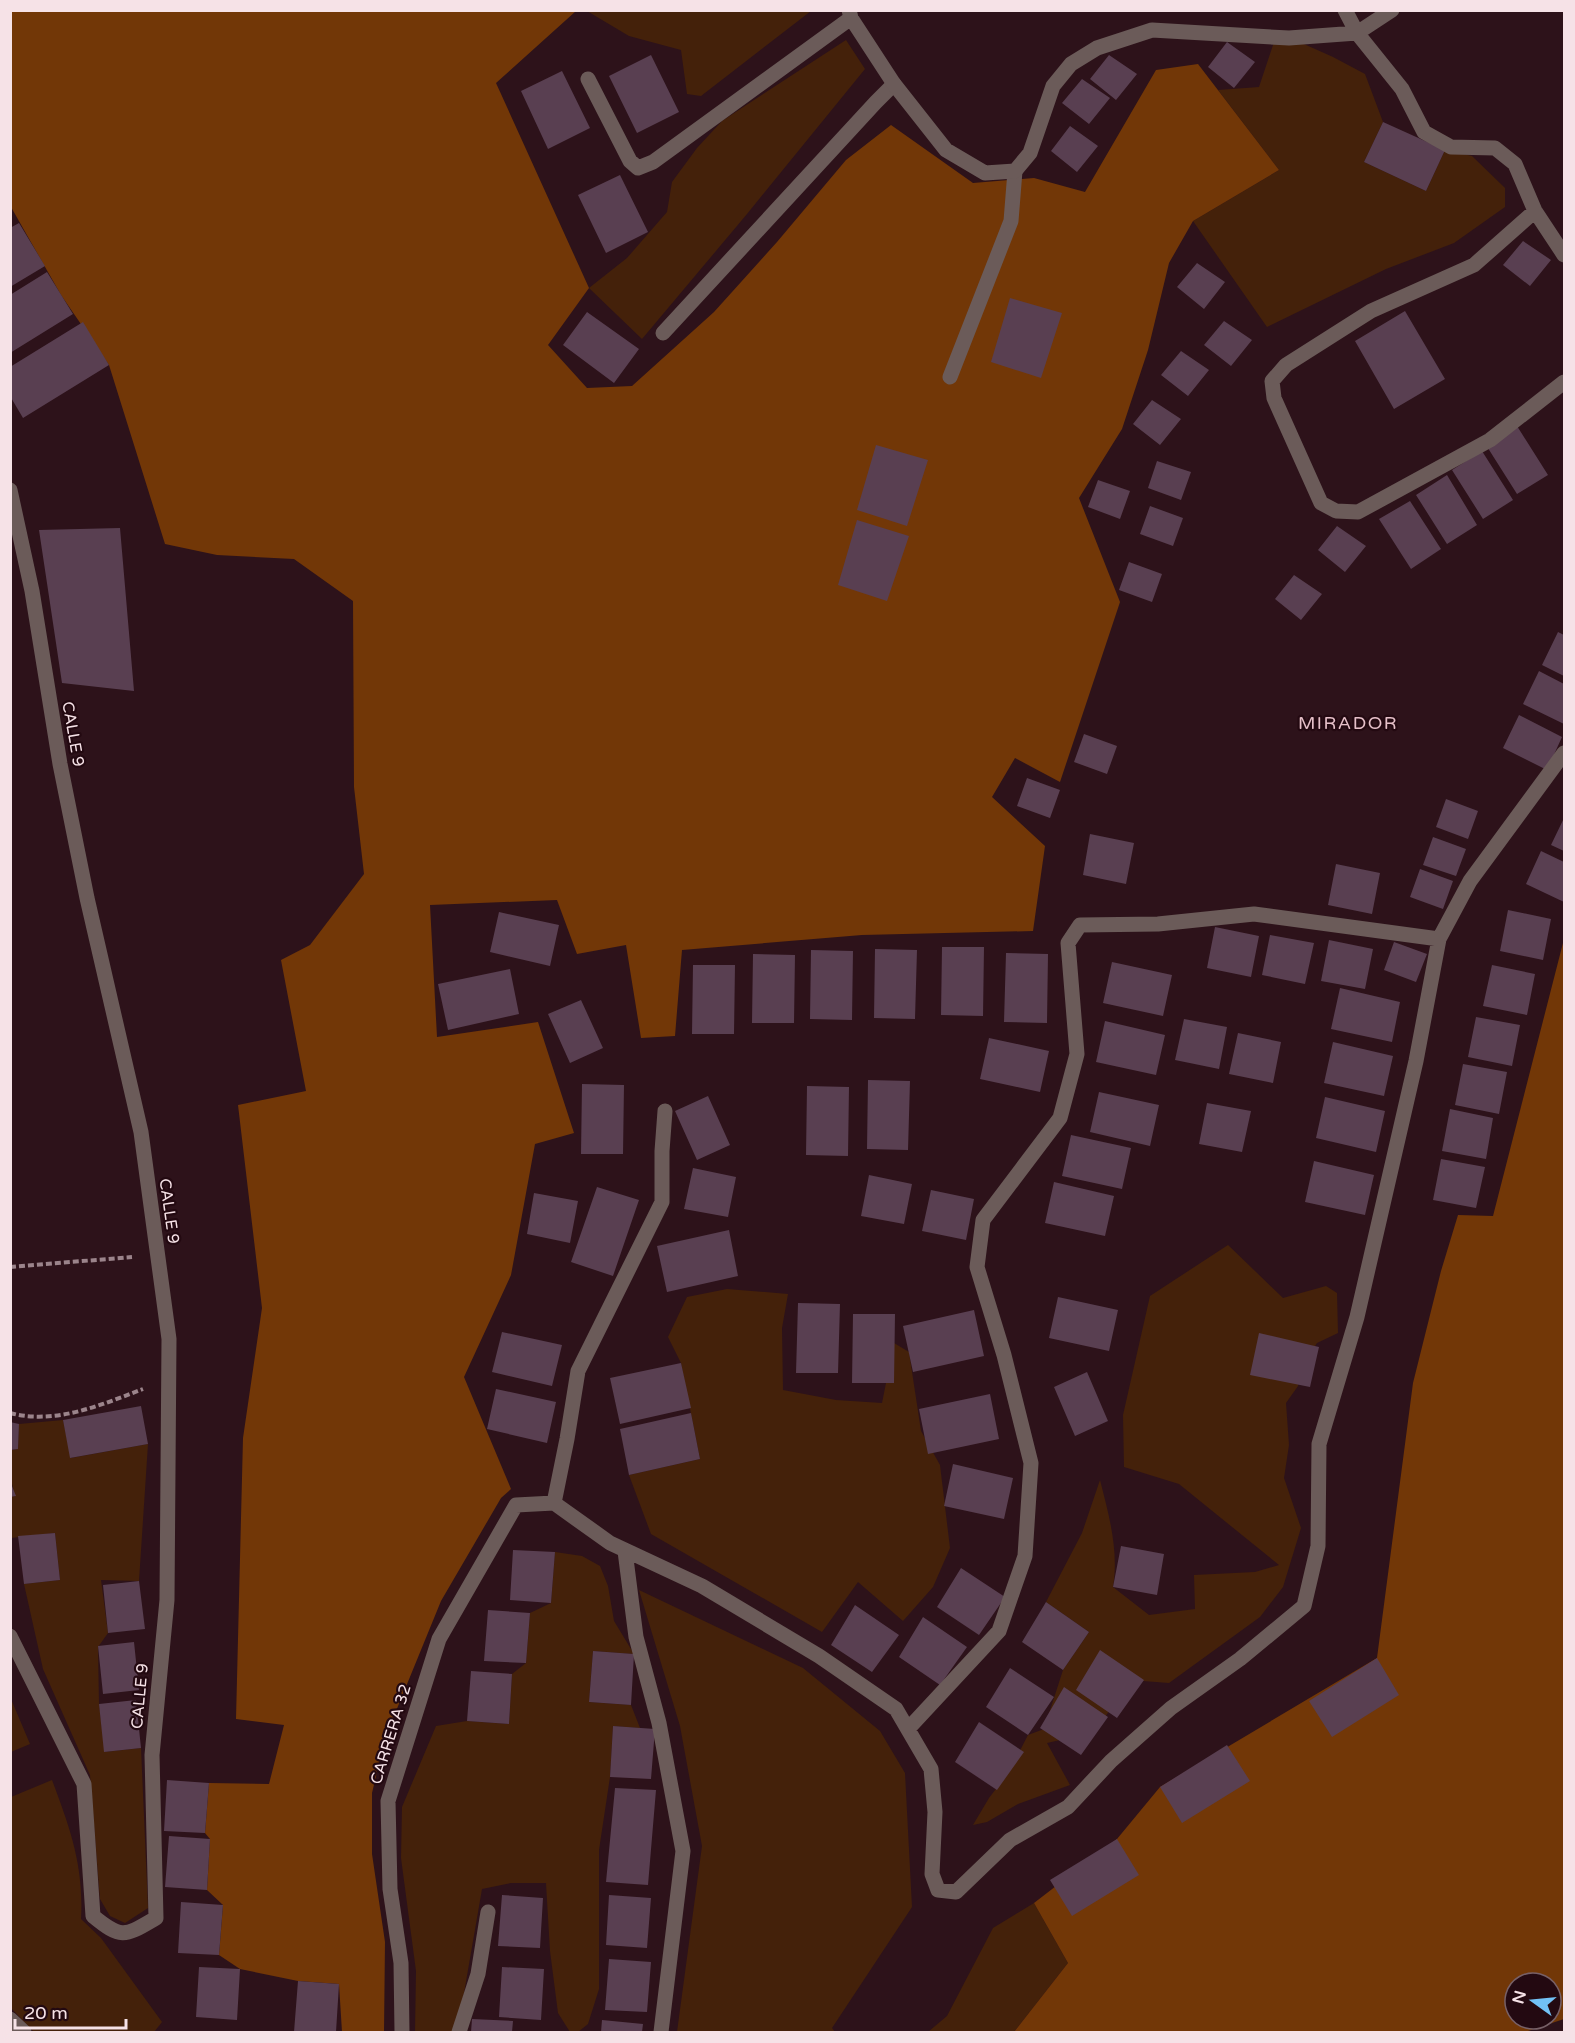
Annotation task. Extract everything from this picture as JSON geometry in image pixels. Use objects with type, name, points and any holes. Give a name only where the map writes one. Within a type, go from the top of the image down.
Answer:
[{"type":"street","points":[[1345,10],[1357,33],[1402,88],[1424,132],[1451,147],[1495,148],[1515,164],[1535,211],[1564,255]]},
{"type":"street","points":[[950,377],[1011,221],[1015,171],[1030,153],[1053,86],[1071,64],[1097,48],[1152,30],[1288,38],[1357,33],[1392,10]]},
{"type":"street","points":[[588,79],[630,161],[638,168],[652,162],[850,14],[894,84],[946,150],[985,173],[1015,171]]},
{"type":"street","points":[[663,333],[894,84]]},
{"type":"street","points":[[1535,211],[1474,265],[1371,311],[1286,365],[1272,381],[1274,398],[1321,503],[1336,511],[1358,512],[1490,440],[1564,382]]},
{"type":"street","name":"CALLE 9","points":[[10,490],[32,591],[60,764],[87,898],[141,1132],[169,1339],[166,1600],[152,1755],[156,1918],[130,1933],[111,1931],[93,1916],[84,1784],[10,1636]]},
{"type":"street","points":[[665,1111],[662,1202],[578,1371],[554,1503],[610,1543],[702,1586],[819,1656],[896,1709],[931,1769],[935,1812],[932,1874],[938,1890],[956,1892],[1010,1840],[1068,1807],[1112,1761],[1171,1708],[1240,1659],[1304,1606],[1318,1546],[1319,1444],[1357,1317],[1416,1061],[1439,939],[1470,881],[1564,753]]},
{"type":"street","points":[[908,1728],[999,1631],[1024,1556],[1031,1463],[1004,1355],[977,1267],[983,1220],[1060,1118],[1077,1054],[1068,943],[1080,925],[1158,924],[1254,914],[1439,939]]},
{"type":"street","name":"CARRERA 32","points":[[402,2032],[401,1963],[390,1888],[388,1801],[439,1639],[516,1505],[554,1503]]},
{"type":"street","points":[[625,1551],[636,1637],[659,1723],[683,1851],[661,2032]]},
{"type":"street","points":[[459,2032],[478,1974],[488,1912]]},
{"type":"street","points":[[10,2019],[24,2032]]},
{"type":"path","points":[[10,1268],[158,1255]]},
{"type":"path","points":[[10,1413],[52,1417],[105,1404],[169,1378]]},
{"type":"shaded area","points":[[10,11],[576,11],[496,83],[589,288],[548,345],[587,388],[632,386],[714,312],[846,160],[891,125],[973,183],[1034,178],[1085,192],[1156,70],[1198,64],[1279,170],[1193,221],[1169,263],[1148,350],[1122,429],[1079,498],[1120,602],[1060,782],[1015,758],[992,797],[1045,846],[1033,931],[862,935],[682,950],[675,1036],[641,1038],[626,945],[577,954],[557,900],[430,905],[437,1037],[538,1022],[574,1133],[535,1144],[511,1275],[464,1377],[511,1489],[501,1498],[441,1601],[385,1738],[372,1793],[372,1854],[385,1942],[384,2032],[342,2032],[339,1984],[298,1981],[240,1969],[219,1955],[223,1905],[207,1890],[210,1839],[205,1833],[209,1783],[269,1784],[284,1725],[236,1719],[243,1438],[262,1308],[238,1105],[306,1091],[281,960],[310,945],[364,874],[354,787],[353,601],[294,559],[217,555],[165,544],[109,365],[61,295],[11,207]]},
{"type":"shaded area","points":[[587,11],[811,11],[701,96],[687,94],[681,50],[629,36]]},
{"type":"shaded area","points":[[846,40],[865,69],[642,339],[589,288],[627,258],[667,212],[672,182],[697,148],[722,121]]},
{"type":"shaded area","points":[[1297,41],[1365,74],[1383,122],[1364,162],[1426,191],[1445,150],[1472,156],[1505,188],[1505,207],[1454,243],[1386,269],[1267,327],[1193,221],[1279,170],[1218,90],[1259,87],[1274,42]]},
{"type":"shaded area","points":[[1564,939],[1564,2019],[1563,1971],[1503,1971],[1503,2031],[1528,2031],[1014,2032],[1068,1963],[1034,1903],[1117,1839],[1160,1787],[1377,1658],[1413,1383],[1441,1271],[1458,1215],[1493,1216]]},
{"type":"shaded area","points":[[1228,1245],[1283,1298],[1326,1286],[1337,1293],[1338,1333],[1317,1343],[1302,1366],[1298,1386],[1286,1403],[1289,1445],[1284,1478],[1301,1528],[1283,1587],[1260,1617],[1169,1683],[1130,1680],[1095,1732],[1047,1743],[1070,1785],[1018,1804],[987,1822],[973,1825],[989,1798],[1009,1772],[1028,1735],[1044,1729],[1063,1670],[1089,1632],[1046,1602],[1082,1533],[1100,1480],[1114,1547],[1113,1587],[1149,1615],[1195,1609],[1194,1575],[1255,1572],[1279,1565],[1179,1484],[1124,1467],[1123,1415],[1150,1296]]},
{"type":"shaded area","points":[[727,1289],[788,1294],[782,1328],[783,1390],[836,1400],[882,1403],[894,1343],[909,1352],[921,1431],[940,1465],[950,1548],[933,1587],[903,1621],[858,1582],[822,1632],[651,1534],[629,1475],[700,1459],[681,1363],[668,1337],[687,1297]]},
{"type":"shaded area","points":[[63,1420],[71,1458],[148,1444],[139,1581],[101,1580],[108,1633],[98,1647],[99,1704],[105,1752],[141,1748],[148,1908],[125,1923],[110,1916],[100,1899],[90,1775],[43,1669],[24,1584],[60,1580],[55,1533],[11,1538],[10,1497],[15,1496],[11,1480],[11,1450],[18,1449],[19,1424]]},
{"type":"shaded area","points":[[555,1552],[582,1556],[600,1566],[608,1586],[614,1621],[634,1654],[593,1651],[589,1702],[631,1705],[640,1728],[613,1726],[610,1777],[599,1850],[599,1989],[588,2024],[578,2032],[570,2032],[558,2013],[550,1951],[546,1883],[511,1883],[482,1889],[464,1993],[454,2032],[415,2032],[416,1971],[401,1858],[402,1807],[436,1726],[467,1721],[509,1724],[512,1674],[526,1663],[530,1613],[551,1603]]},
{"type":"shaded area","points":[[639,1590],[803,1668],[880,1731],[905,1773],[912,1907],[832,2028],[835,2032],[677,2032],[702,1846],[680,1726]]},
{"type":"shaded area","points":[[11,1699],[30,1744],[10,1752]]},
{"type":"shaded area","points":[[52,1780],[70,1831],[78,1864],[81,1919],[101,1938],[162,2022],[154,2032],[34,2032],[11,2008],[11,1797]]},
{"type":"shaded area","points":[[1034,1903],[1068,1963],[1014,2032],[928,2032],[947,2016],[993,1928]]},
{"type":"building","points":[[1227,42],[1255,62],[1234,88],[1208,67]]},
{"type":"building","points":[[651,55],[679,112],[637,133],[609,76]]},
{"type":"building","points":[[1109,55],[1137,74],[1116,100],[1090,79]]},
{"type":"building","points":[[562,71],[590,128],[548,149],[521,91]]},
{"type":"building","points":[[1082,79],[1110,98],[1089,124],[1062,103]]},
{"type":"building","points":[[1383,122],[1445,150],[1426,191],[1364,162]]},
{"type":"building","points":[[1070,126],[1098,146],[1077,172],[1051,151]]},
{"type":"building","points":[[620,175],[648,232],[606,253],[578,195]]},
{"type":"building","points":[[19,223],[45,266],[10,287],[10,228]]},
{"type":"building","points":[[1523,241],[1551,260],[1530,286],[1503,265]]},
{"type":"building","points":[[1197,263],[1225,282],[1204,309],[1177,287]]},
{"type":"building","points":[[47,272],[73,314],[10,353],[10,295]]},
{"type":"building","points":[[1010,298],[1062,313],[1041,378],[991,362]]},
{"type":"building","points":[[1405,311],[1445,379],[1394,409],[1355,341]]},
{"type":"building","points":[[587,312],[639,349],[614,383],[563,345]]},
{"type":"building","points":[[1224,321],[1252,340],[1231,366],[1204,345]]},
{"type":"building","points":[[83,322],[109,365],[23,418],[10,396],[10,367]]},
{"type":"building","points":[[1181,351],[1209,370],[1188,396],[1161,375]]},
{"type":"building","points":[[1152,400],[1181,419],[1160,445],[1133,424]]},
{"type":"building","points":[[1517,426],[1548,475],[1517,494],[1486,445]]},
{"type":"building","points":[[876,445],[928,460],[907,526],[857,510]]},
{"type":"building","points":[[1482,451],[1513,500],[1483,519],[1452,470]]},
{"type":"building","points":[[1157,461],[1191,472],[1181,500],[1148,488]]},
{"type":"building","points":[[1447,475],[1477,525],[1447,544],[1416,495]]},
{"type":"building","points":[[1098,480],[1130,491],[1120,519],[1088,507]]},
{"type":"building","points":[[1410,501],[1441,549],[1411,569],[1379,519]]},
{"type":"building","points":[[1150,506],[1183,518],[1173,546],[1140,534]]},
{"type":"building","points":[[857,520],[909,536],[887,601],[838,585]]},
{"type":"building","points":[[1337,526],[1366,546],[1345,572],[1318,550]]},
{"type":"building","points":[[120,528],[134,691],[62,683],[39,530]]},
{"type":"building","points":[[1129,562],[1162,574],[1152,602],[1119,590]]},
{"type":"building","points":[[1294,575],[1322,594],[1301,620],[1275,599]]},
{"type":"building","points":[[1558,632],[1564,635],[1564,676],[1542,665]]},
{"type":"building","points":[[1539,671],[1564,684],[1564,724],[1523,704]]},
{"type":"building","points":[[1519,715],[1562,737],[1547,770],[1503,748]]},
{"type":"building","points":[[1084,734],[1117,746],[1107,774],[1074,762]]},
{"type":"building","points":[[1027,778],[1060,790],[1050,818],[1017,806]]},
{"type":"building","points":[[1446,799],[1478,811],[1468,839],[1436,827]]},
{"type":"building","points":[[1564,818],[1564,851],[1551,845]]},
{"type":"building","points":[[1090,834],[1134,843],[1126,884],[1083,875]]},
{"type":"building","points":[[1433,837],[1466,849],[1456,876],[1423,865]]},
{"type":"building","points":[[1541,851],[1564,862],[1564,902],[1526,884]]},
{"type":"building","points":[[1336,864],[1380,873],[1372,914],[1328,905]]},
{"type":"building","points":[[1420,869],[1453,881],[1443,909],[1410,897]]},
{"type":"building","points":[[1508,910],[1551,919],[1543,960],[1500,951]]},
{"type":"building","points":[[499,912],[559,925],[550,966],[490,952]]},
{"type":"building","points":[[1215,927],[1259,936],[1251,977],[1207,968]]},
{"type":"building","points":[[1270,935],[1314,943],[1305,984],[1262,975]]},
{"type":"building","points":[[1329,940],[1373,949],[1365,989],[1321,981]]},
{"type":"building","points":[[1394,942],[1427,954],[1416,982],[1384,970]]},
{"type":"building","points":[[942,947],[984,947],[983,1016],[941,1015]]},
{"type":"building","points":[[875,949],[917,950],[915,1019],[874,1018]]},
{"type":"building","points":[[811,950],[853,951],[852,1020],[810,1019]]},
{"type":"building","points":[[1006,953],[1048,954],[1047,1023],[1004,1022]]},
{"type":"building","points":[[753,954],[795,955],[794,1023],[752,1023]]},
{"type":"building","points":[[1112,962],[1172,975],[1163,1016],[1103,1003]]},
{"type":"building","points":[[693,965],[735,965],[734,1034],[692,1034]]},
{"type":"building","points":[[1492,965],[1535,974],[1527,1015],[1483,1006]]},
{"type":"building","points":[[510,969],[519,1014],[448,1030],[438,984]]},
{"type":"building","points":[[1340,988],[1400,1002],[1392,1042],[1331,1029]]},
{"type":"building","points":[[581,1000],[603,1048],[570,1063],[548,1014]]},
{"type":"building","points":[[1476,1017],[1520,1025],[1512,1066],[1468,1057]]},
{"type":"building","points":[[1184,1019],[1227,1027],[1219,1069],[1175,1060]]},
{"type":"building","points":[[1105,1021],[1165,1035],[1156,1075],[1096,1062]]},
{"type":"building","points":[[1238,1033],[1281,1042],[1273,1083],[1229,1074]]},
{"type":"building","points":[[989,1038],[1049,1051],[1040,1092],[980,1079]]},
{"type":"building","points":[[1333,1042],[1393,1056],[1384,1096],[1324,1083]]},
{"type":"building","points":[[1463,1064],[1507,1072],[1499,1114],[1455,1105]]},
{"type":"building","points":[[868,1080],[910,1081],[908,1150],[867,1149]]},
{"type":"building","points":[[582,1084],[624,1085],[623,1154],[581,1154]]},
{"type":"building","points":[[807,1086],[849,1087],[848,1156],[806,1155]]},
{"type":"building","points":[[1099,1092],[1159,1105],[1150,1146],[1090,1132]]},
{"type":"building","points":[[708,1096],[730,1145],[697,1160],[675,1111]]},
{"type":"building","points":[[1325,1097],[1385,1111],[1376,1152],[1316,1138]]},
{"type":"building","points":[[1207,1103],[1251,1111],[1242,1152],[1199,1144]]},
{"type":"building","points":[[1450,1109],[1493,1118],[1486,1159],[1442,1151]]},
{"type":"building","points":[[1071,1135],[1131,1148],[1122,1189],[1062,1176]]},
{"type":"building","points":[[1441,1159],[1485,1167],[1476,1208],[1433,1200]]},
{"type":"building","points":[[1314,1161],[1374,1175],[1365,1215],[1305,1202]]},
{"type":"building","points":[[693,1168],[736,1177],[728,1217],[684,1209]]},
{"type":"building","points":[[869,1175],[912,1184],[904,1224],[861,1216]]},
{"type":"building","points":[[1054,1182],[1114,1196],[1105,1236],[1045,1223]]},
{"type":"building","points":[[597,1187],[639,1200],[613,1276],[571,1262]]},
{"type":"building","points":[[931,1190],[974,1199],[966,1240],[922,1231]]},
{"type":"building","points":[[534,1193],[578,1201],[570,1243],[527,1234]]},
{"type":"building","points":[[729,1230],[738,1276],[667,1292],[657,1246]]},
{"type":"building","points":[[1058,1297],[1118,1310],[1109,1351],[1049,1338]]},
{"type":"building","points":[[798,1303],[840,1304],[838,1373],[796,1373]]},
{"type":"building","points":[[974,1310],[984,1356],[913,1372],[903,1326]]},
{"type":"building","points":[[853,1314],[895,1314],[894,1383],[852,1383]]},
{"type":"building","points":[[502,1332],[562,1345],[552,1386],[492,1372]]},
{"type":"building","points":[[1259,1333],[1319,1347],[1310,1387],[1250,1375]]},
{"type":"building","points":[[681,1363],[691,1408],[620,1424],[610,1378]]},
{"type":"building","points":[[1087,1372],[1108,1421],[1075,1436],[1054,1387]]},
{"type":"building","points":[[496,1389],[556,1402],[547,1443],[487,1429]]},
{"type":"building","points":[[990,1394],[999,1439],[928,1454],[919,1409]]},
{"type":"building","points":[[141,1406],[148,1444],[70,1458],[63,1420]]},
{"type":"building","points":[[691,1413],[700,1459],[629,1475],[620,1429]]},
{"type":"building","points":[[10,1422],[19,1424],[18,1449],[10,1450]]},
{"type":"building","points":[[953,1464],[1013,1478],[1004,1519],[944,1506]]},
{"type":"building","points":[[10,1481],[16,1496],[10,1497]]},
{"type":"building","points":[[55,1533],[60,1580],[24,1584],[18,1536]]},
{"type":"building","points":[[1121,1546],[1164,1554],[1157,1595],[1113,1587]]},
{"type":"building","points":[[513,1550],[555,1552],[551,1603],[510,1600]]},
{"type":"building","points":[[961,1568],[1005,1597],[979,1635],[937,1607]]},
{"type":"building","points":[[139,1581],[145,1629],[108,1633],[103,1585]]},
{"type":"building","points":[[1046,1602],[1089,1632],[1063,1670],[1022,1642]]},
{"type":"building","points":[[855,1605],[899,1635],[872,1672],[831,1645]]},
{"type":"building","points":[[488,1610],[530,1613],[526,1663],[484,1661]]},
{"type":"building","points":[[923,1617],[967,1647],[940,1685],[899,1657]]},
{"type":"building","points":[[134,1642],[139,1690],[103,1694],[98,1646]]},
{"type":"building","points":[[1100,1650],[1144,1680],[1117,1718],[1076,1690]]},
{"type":"building","points":[[593,1651],[634,1654],[631,1705],[589,1702]]},
{"type":"building","points":[[1377,1658],[1399,1695],[1332,1737],[1309,1701]]},
{"type":"building","points":[[1010,1668],[1054,1697],[1028,1735],[986,1707]]},
{"type":"building","points":[[471,1671],[512,1674],[509,1724],[467,1721]]},
{"type":"building","points":[[1064,1687],[1108,1717],[1081,1755],[1040,1728]]},
{"type":"building","points":[[136,1700],[141,1748],[104,1752],[99,1704]]},
{"type":"building","points":[[979,1722],[1024,1752],[997,1790],[955,1762]]},
{"type":"building","points":[[613,1726],[655,1729],[651,1779],[610,1777]]},
{"type":"building","points":[[1227,1745],[1250,1781],[1182,1823],[1160,1787]]},
{"type":"building","points":[[167,1780],[209,1783],[205,1833],[164,1831]]},
{"type":"building","points":[[615,1788],[656,1790],[648,1885],[606,1882]]},
{"type":"building","points":[[169,1836],[210,1839],[207,1890],[165,1887]]},
{"type":"building","points":[[1117,1839],[1139,1875],[1072,1916],[1050,1880]]},
{"type":"building","points":[[502,1895],[543,1898],[540,1948],[498,1946]]},
{"type":"building","points":[[609,1895],[651,1898],[647,1948],[606,1945]]},
{"type":"building","points":[[181,1902],[223,1905],[219,1955],[178,1953]]},
{"type":"building","points":[[609,1959],[651,1962],[647,2012],[605,2010]]},
{"type":"building","points":[[199,1967],[240,1969],[237,2020],[196,2017]]},
{"type":"building","points":[[502,1967],[544,1969],[541,2020],[499,2017]]},
{"type":"building","points":[[298,1981],[339,1984],[336,2032],[294,2032]]},
{"type":"building","points":[[472,2019],[513,2021],[512,2032],[471,2032]]},
{"type":"building","points":[[602,2020],[643,2024],[642,2032],[601,2032]]},
{"type":"district","name":"MIRADOR","points":[[1348,723]]}]
